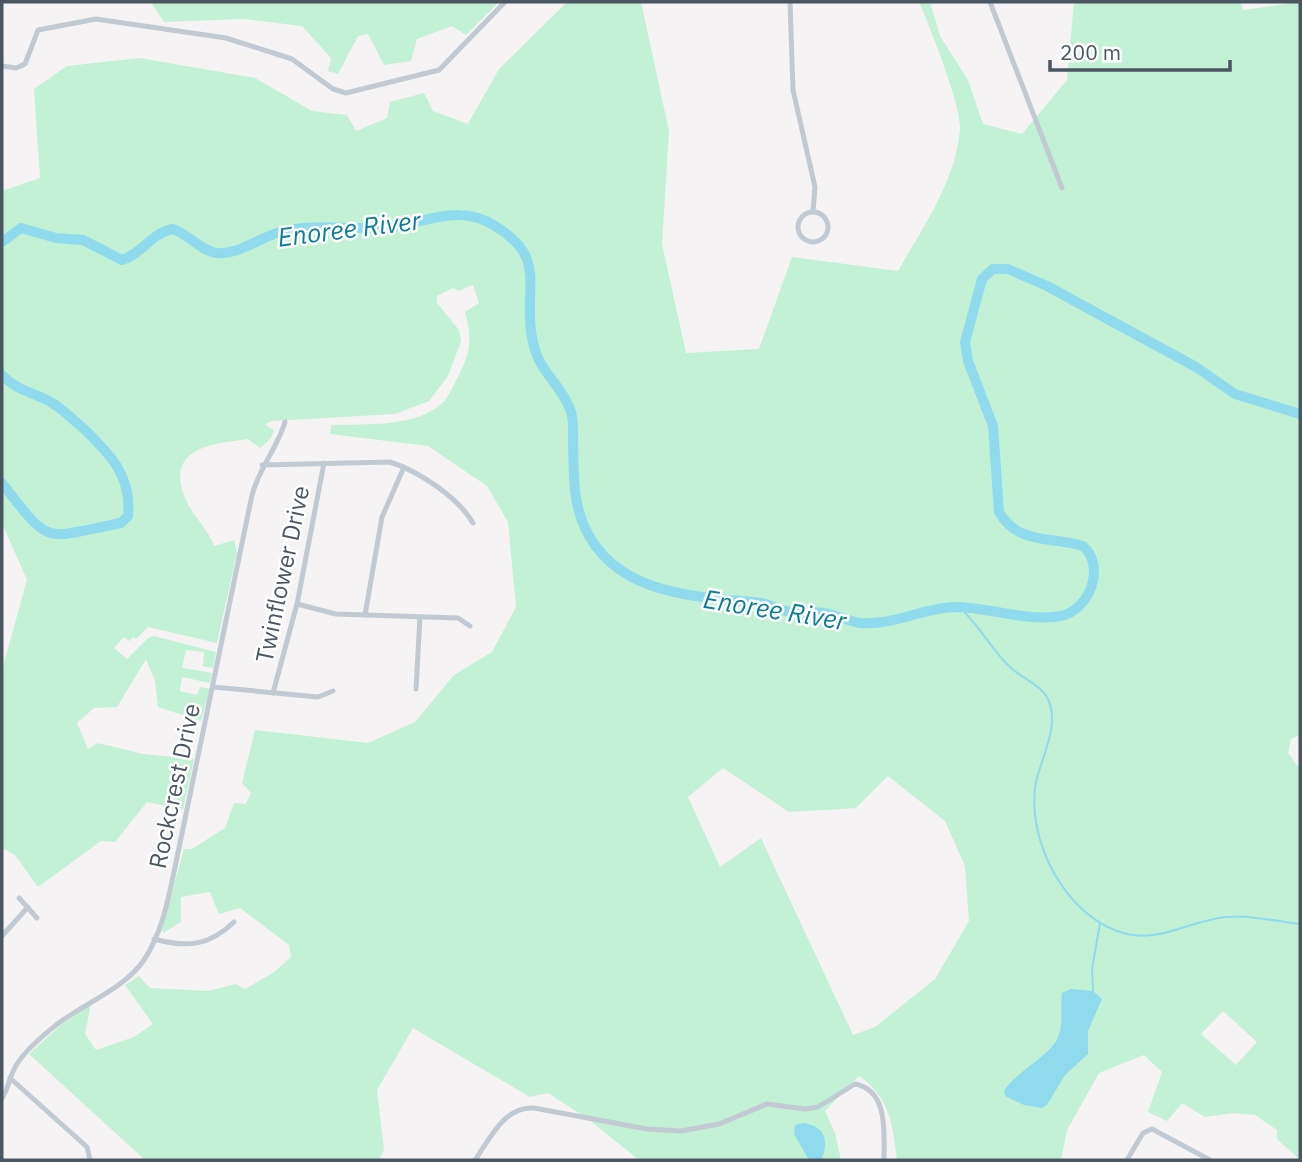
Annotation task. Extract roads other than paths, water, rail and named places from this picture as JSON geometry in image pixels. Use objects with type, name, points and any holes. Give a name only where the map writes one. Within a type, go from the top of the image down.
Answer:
[{"type":"street","points":[[2,66],[16,68],[25,64],[38,30],[96,19],[246,43],[292,59],[333,89],[349,92],[439,71],[505,2]]},
{"type":"street","points":[[790,2],[794,97],[815,187],[813,212]]},
{"type":"street","points":[[990,2],[1062,188]]},
{"type":"street","points":[[813,212],[823,216],[828,228],[824,237],[812,242],[803,239],[798,227],[804,215],[813,212]]},
{"type":"street","name":"Rockcrest Drive","points":[[2,1098],[22,1059],[51,1029],[132,974],[146,958],[154,939],[179,848],[253,495],[262,465],[281,436],[285,422]]},
{"type":"street","name":"Twinflower Drive","points":[[273,693],[297,604],[324,463]]},
{"type":"street","points":[[262,465],[390,463],[404,467],[465,509],[473,523]]},
{"type":"street","points":[[365,615],[382,517],[404,467]]},
{"type":"street","points":[[297,604],[336,614],[458,618],[470,626]]},
{"type":"street","points":[[416,689],[420,617]]},
{"type":"street","points":[[212,687],[318,697],[333,691]]},
{"type":"street","points":[[19,898],[37,918]]},
{"type":"street","points":[[2,936],[28,907]]},
{"type":"street","points":[[154,939],[194,945],[212,940],[234,922]]},
{"type":"street","points":[[10,1078],[87,1147],[90,1160]]},
{"type":"street","points":[[475,1160],[506,1116],[520,1108],[534,1108],[649,1130],[681,1131],[719,1124],[767,1104],[805,1109],[818,1107],[857,1084],[874,1096],[882,1113],[884,1160]]},
{"type":"street","points":[[1127,1160],[1143,1133],[1152,1129],[1210,1160]]},
{"type":"water","points":[[1071,989],[1093,991],[1102,999],[1088,1031],[1088,1054],[1065,1075],[1047,1105],[1042,1108],[1024,1105],[1005,1096],[1004,1091],[1009,1084],[1054,1044],[1061,1026],[1062,993]]},
{"type":"water","points":[[803,1123],[816,1127],[823,1135],[825,1146],[821,1160],[809,1160],[794,1134],[795,1125]]},
{"type":"waterway","name":"Enoree River","points":[[2,242],[21,228],[56,238],[83,240],[122,260],[165,231],[173,229],[211,252],[225,253],[275,233],[296,229],[390,227],[450,215],[486,221],[511,237],[527,260],[534,345],[542,366],[565,398],[571,413],[574,485],[578,507],[585,528],[599,551],[617,568],[661,589],[761,603],[791,612],[824,613],[860,623],[896,620],[931,610],[954,607],[1020,616],[1061,616],[1080,605],[1092,586],[1093,565],[1083,546],[1025,535],[1007,523],[999,512],[993,426],[968,361],[965,342],[982,279],[993,269],[1008,269],[1047,286],[1196,367],[1235,394],[1300,414]]},
{"type":"waterway","name":"Enoree River","points":[[2,375],[58,407],[102,447],[123,477],[128,516],[121,523],[77,532],[51,533],[31,519],[2,483]]},
{"type":"waterway","points":[[959,607],[1004,661],[1041,690],[1048,699],[1052,719],[1049,740],[1036,782],[1034,805],[1037,828],[1044,852],[1055,874],[1069,895],[1086,912],[1105,926],[1140,936],[1165,933],[1226,917],[1300,924]]},
{"type":"waterway","points":[[1093,991],[1092,969],[1100,923]]}]
